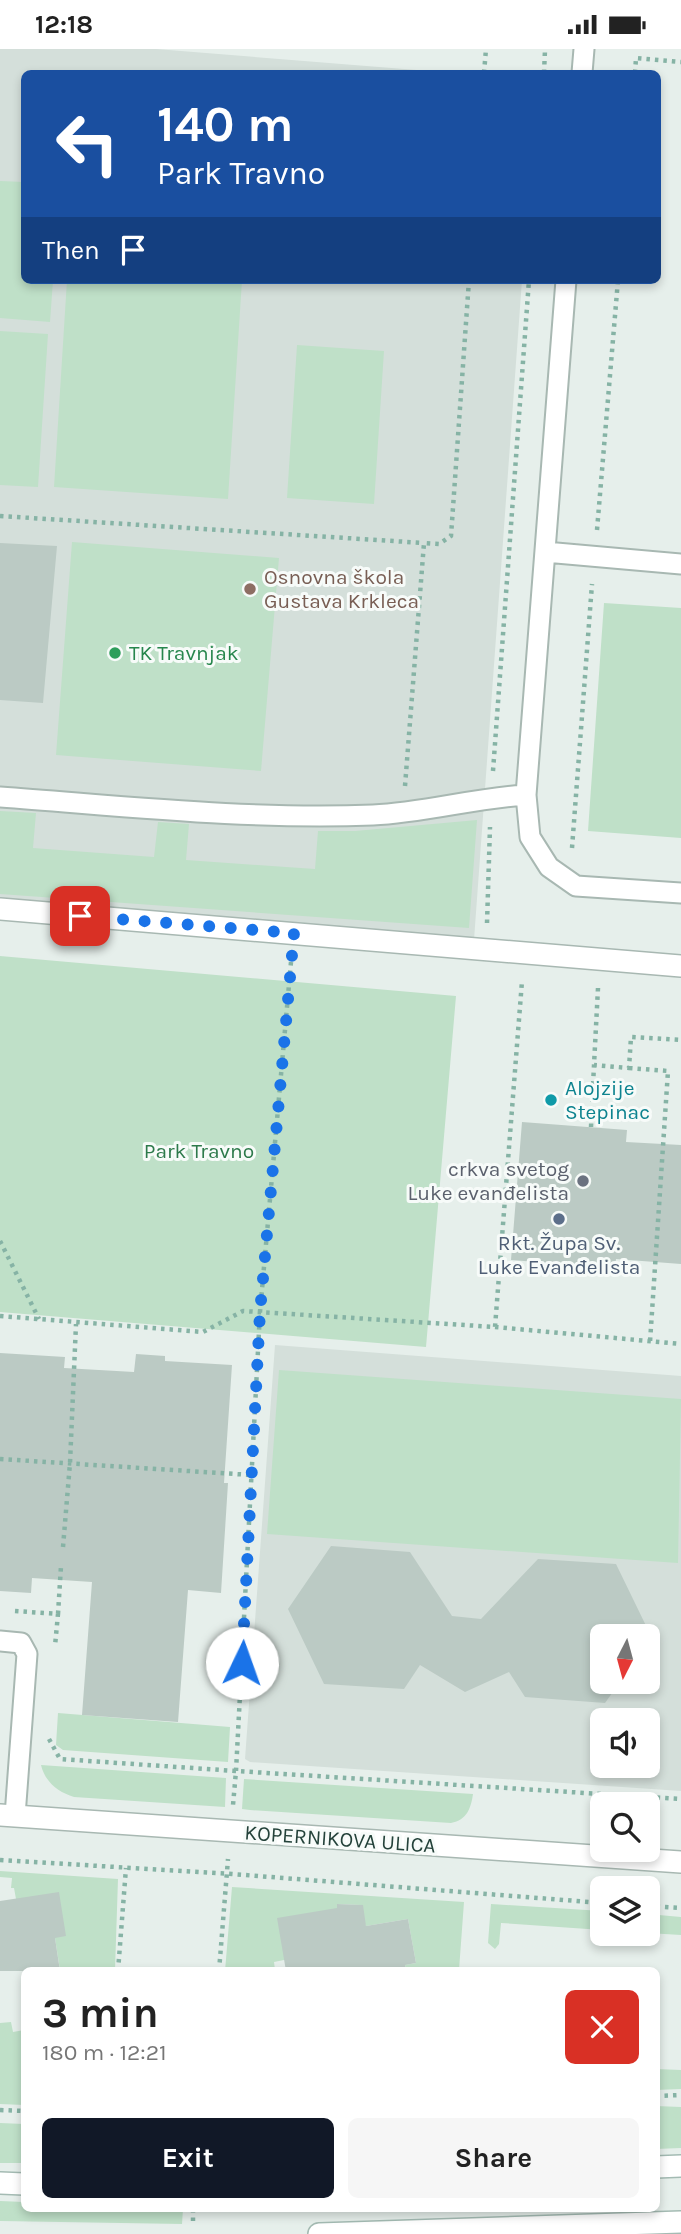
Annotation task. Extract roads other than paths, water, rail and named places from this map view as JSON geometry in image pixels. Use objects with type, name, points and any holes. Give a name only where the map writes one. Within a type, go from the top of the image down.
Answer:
[{"type":"street","points":[[0,909],[681,966]]},
{"type":"street","name":"KOPERNIKOVA ULICA","points":[[7,1816],[681,1862]]},
{"type":"street","points":[[660,2167],[681,2166]]},
{"type":"street","points":[[0,2183],[21,2184]]},
{"type":"street","points":[[319,2234],[681,2222]]},
{"type":"lane","points":[[582,70],[584,49]]},
{"type":"lane","points":[[566,284],[526,795],[530,837],[549,867],[576,886],[681,893]]},
{"type":"lane","points":[[545,552],[681,564]]},
{"type":"lane","points":[[0,797],[196,811],[316,816],[405,813],[491,797],[526,795]]},
{"type":"lane","points":[[0,1641],[21,1643],[27,1654],[7,1816]]},
{"type":"place","name":"Osnovna škola Gustava Krkleca","points":[[250,589]]},
{"type":"place","name":"TK Travnjak","points":[[115,653]]},
{"type":"place","name":"Alojzije Stepinac","points":[[551,1100]]},
{"type":"place","name":"crkva svetog Luke evanđelista","points":[[583,1181]]},
{"type":"place","name":"Rkt. Župa Sv. Luke Evanđelista","points":[[559,1219]]},
{"type":"park label","name":"Park Travno","points":[[199,1151]]}]
